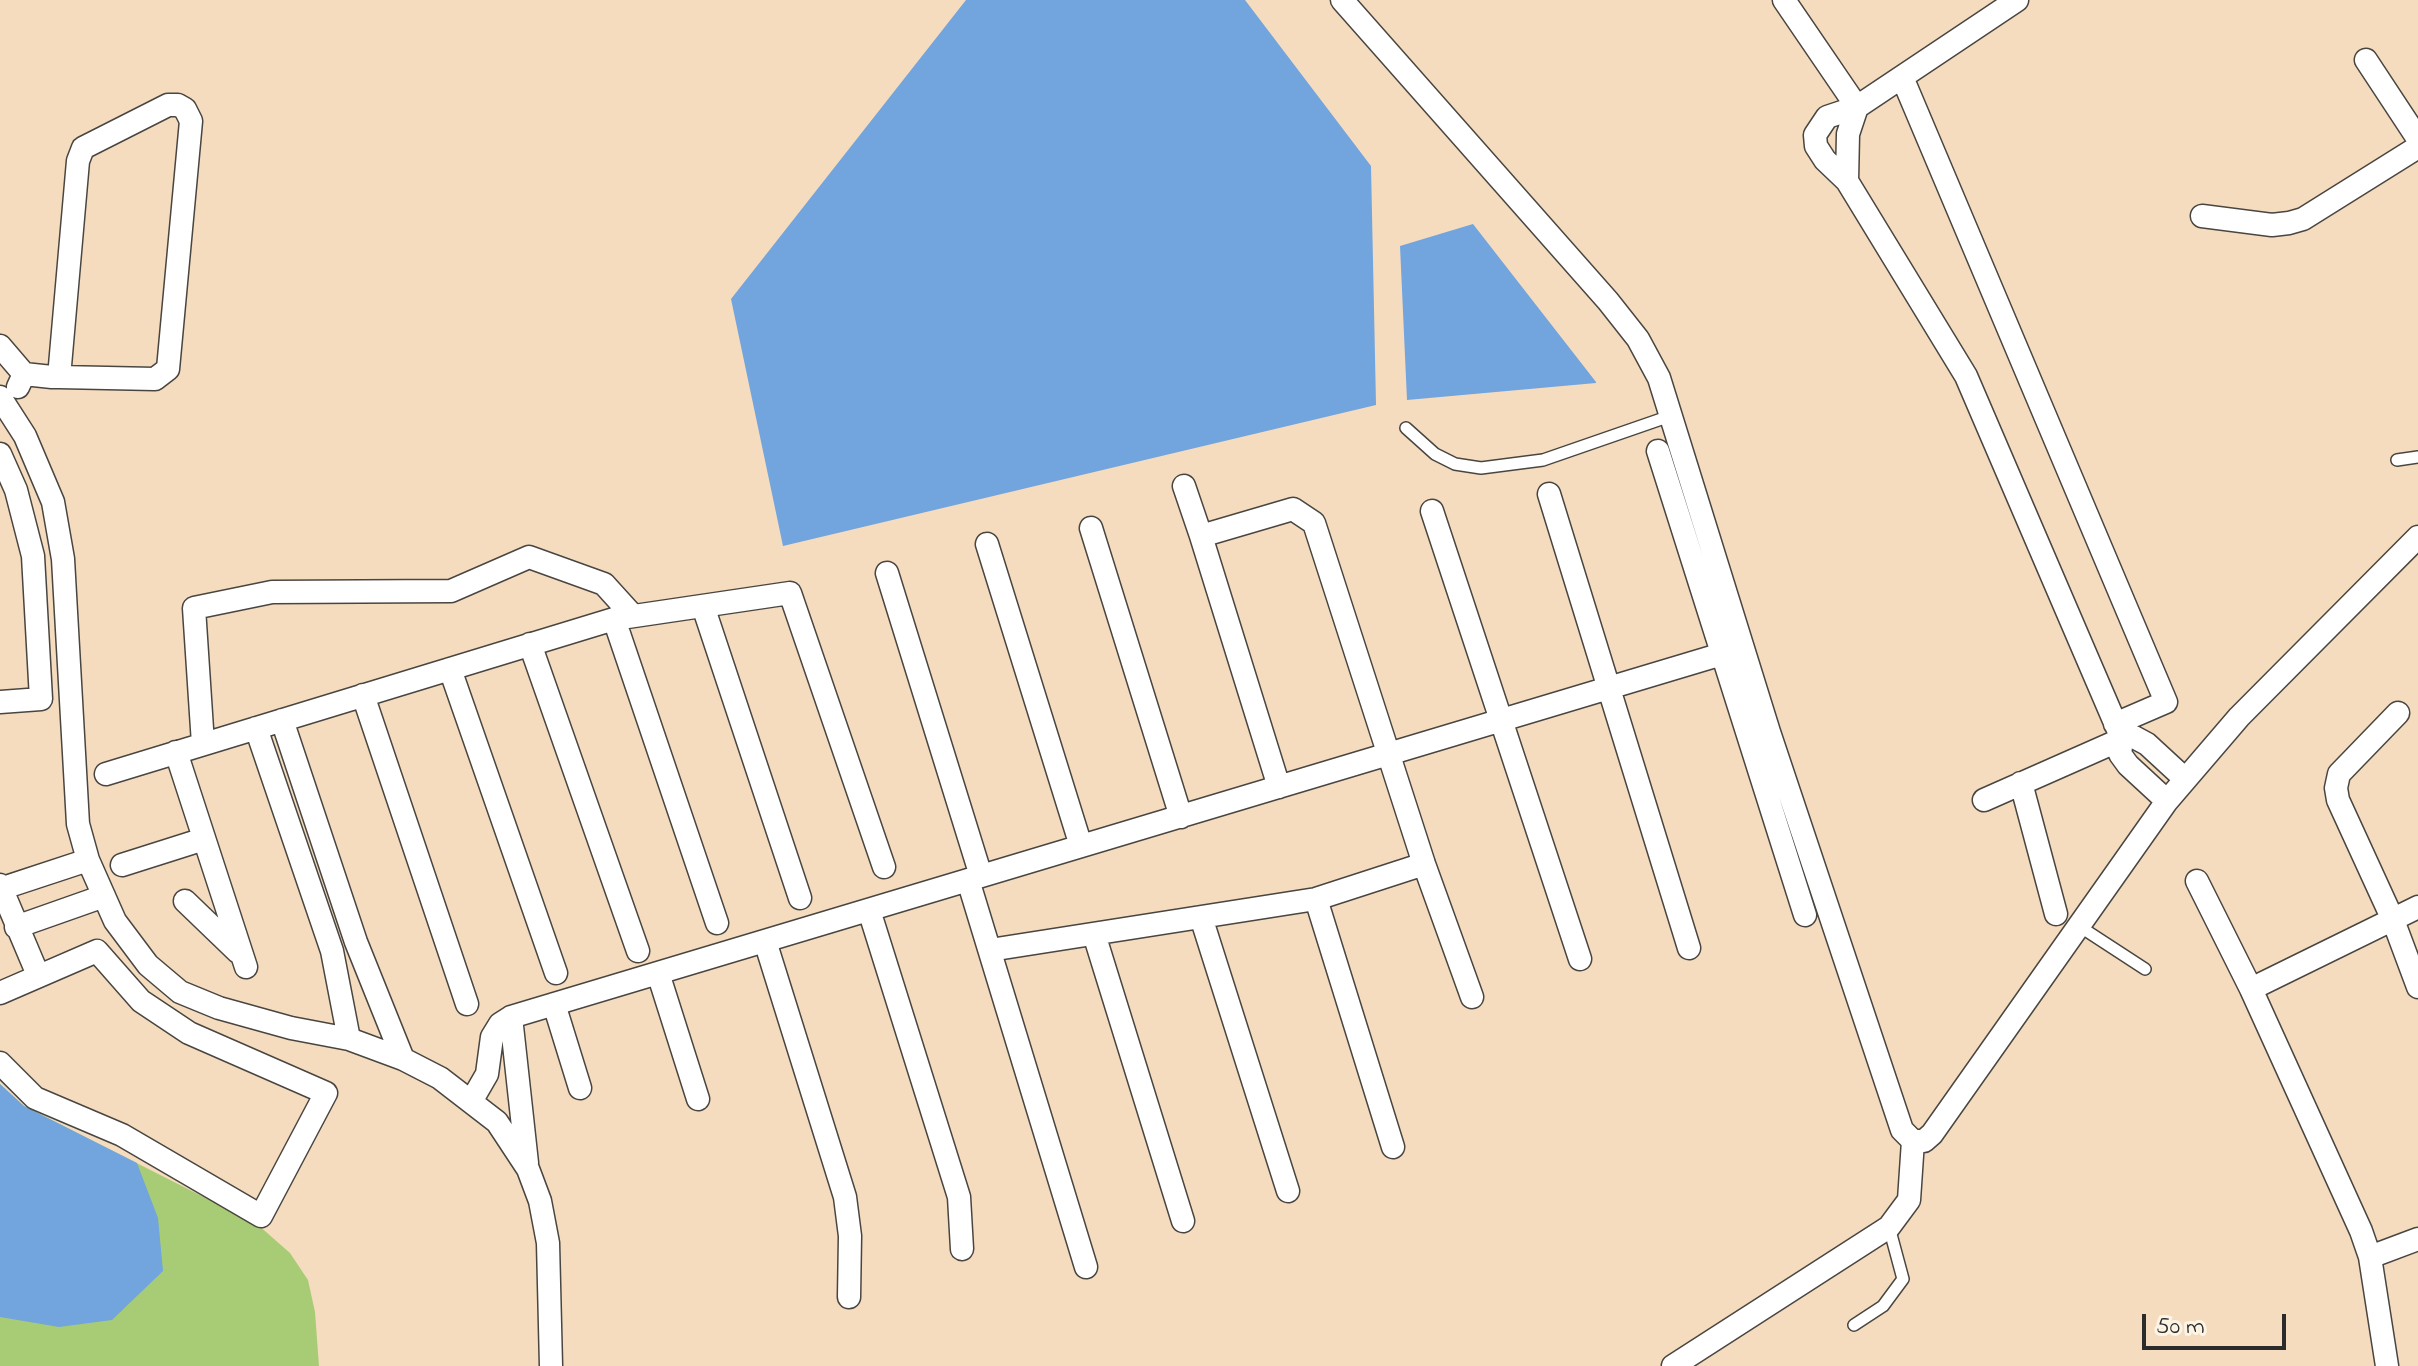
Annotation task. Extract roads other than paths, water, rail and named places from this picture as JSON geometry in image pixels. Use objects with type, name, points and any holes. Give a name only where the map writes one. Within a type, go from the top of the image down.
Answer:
[{"type":"street","points":[[1342,0],[1631,330],[1659,378],[1774,746],[1902,1130],[1913,1141],[1924,1141],[1932,1134],[2185,779],[2239,717],[2418,537]]},
{"type":"street","points":[[1784,0],[1857,107]]},
{"type":"street","points":[[2017,0],[1857,107],[1827,117],[1815,135],[1816,146],[1825,160],[1847,181],[1966,376],[2119,731],[2120,754],[2167,801]]},
{"type":"street","points":[[2366,60],[2418,139]]},
{"type":"street","points":[[1902,77],[2166,702],[2119,731],[1984,800]]},
{"type":"street","points":[[0,346],[24,374],[59,377],[155,379],[168,369],[191,121],[185,109],[178,105],[168,105],[83,148],[78,161],[59,377]]},
{"type":"street","points":[[1847,181],[1848,134],[1857,107]]},
{"type":"street","points":[[2202,216],[2289,223],[2303,219],[2418,147]]},
{"type":"street","points":[[24,374],[4,401],[25,436],[55,516],[63,559],[73,784],[78,824],[88,860],[115,921],[148,965],[180,992],[219,1008],[291,1028],[349,1039],[403,1059],[472,1100],[497,1122],[528,1169],[540,1201],[548,1243],[551,1366]]},
{"type":"street","points":[[1658,451],[1805,915]]},
{"type":"street","points":[[0,454],[16,490],[33,556],[41,699],[0,702]]},
{"type":"street","points":[[1184,486],[1279,787]]},
{"type":"street","points":[[1549,494],[1689,948]]},
{"type":"street","points":[[1201,536],[1293,509],[1314,523],[1424,864],[1472,997]]},
{"type":"street","points":[[1432,511],[1580,959]]},
{"type":"street","points":[[1091,528],[1181,817]]},
{"type":"street","points":[[987,544],[1081,846]]},
{"type":"street","points":[[203,744],[194,608],[272,592],[451,591],[529,557],[604,584],[624,618],[717,923]]},
{"type":"street","points":[[887,573],[975,878],[990,950],[1086,1267]]},
{"type":"street","points":[[106,774],[624,618],[790,593],[884,867]]},
{"type":"street","points":[[703,606],[800,898]]},
{"type":"street","points":[[530,644],[638,951]]},
{"type":"street","points":[[472,1100],[487,1074],[492,1037],[500,1024],[511,1017],[1722,654]]},
{"type":"street","points":[[450,669],[556,973]]},
{"type":"street","points":[[363,695],[467,1004]]},
{"type":"street","points":[[2398,713],[2339,774],[2336,788],[2338,800],[2393,920],[2418,987]]},
{"type":"street","points":[[282,720],[356,942],[403,1059]]},
{"type":"street","points":[[256,728],[332,951],[349,1039]]},
{"type":"street","points":[[2119,731],[2147,744],[2185,779]]},
{"type":"street","points":[[176,752],[244,961],[185,901]]},
{"type":"street","points":[[2021,783],[2056,914]]},
{"type":"street","points":[[122,865],[204,839]]},
{"type":"street","points":[[38,975],[0,887],[88,860]]},
{"type":"street","points":[[990,950],[1316,899],[1424,864]]},
{"type":"street","points":[[2197,881],[2251,989],[2370,1257],[2387,1366]]},
{"type":"street","points":[[16,927],[104,896]]},
{"type":"street","points":[[1316,899],[1393,1147]]},
{"type":"street","points":[[2251,989],[2418,907]]},
{"type":"street","points":[[869,910],[959,1197],[962,1249]]},
{"type":"street","points":[[1201,917],[1288,1191]]},
{"type":"street","points":[[1094,934],[1183,1221]]},
{"type":"street","points":[[765,941],[845,1197],[850,1236],[849,1297]]},
{"type":"street","points":[[0,993],[97,951],[141,1001],[189,1033],[326,1093],[261,1216],[122,1135],[35,1098],[0,1063]]},
{"type":"street","points":[[658,973],[698,1099]]},
{"type":"street","points":[[554,1004],[580,1088]]},
{"type":"street","points":[[511,1017],[528,1169]]},
{"type":"street","points":[[1673,1366],[1891,1232],[1909,1200],[1913,1141]]},
{"type":"street","points":[[2370,1257],[2418,1239]]},
{"type":"lane","points":[[1406,428],[1435,454],[1455,464],[1481,468],[1543,460],[1673,415]]},
{"type":"lane","points":[[2397,460],[2418,457]]},
{"type":"lane","points":[[2079,926],[2145,969]]},
{"type":"lane","points":[[1854,1325],[1896,1293],[1903,1279],[1891,1232]]},
{"type":"water","points":[[966,0],[1245,0],[1371,166],[1376,405],[783,546],[731,299]]},
{"type":"water","points":[[1473,224],[1596,383],[1407,400],[1400,246]]},
{"type":"water","points":[[0,1084],[24,1106],[137,1163],[158,1218],[163,1271],[112,1320],[59,1327],[0,1317]]}]
